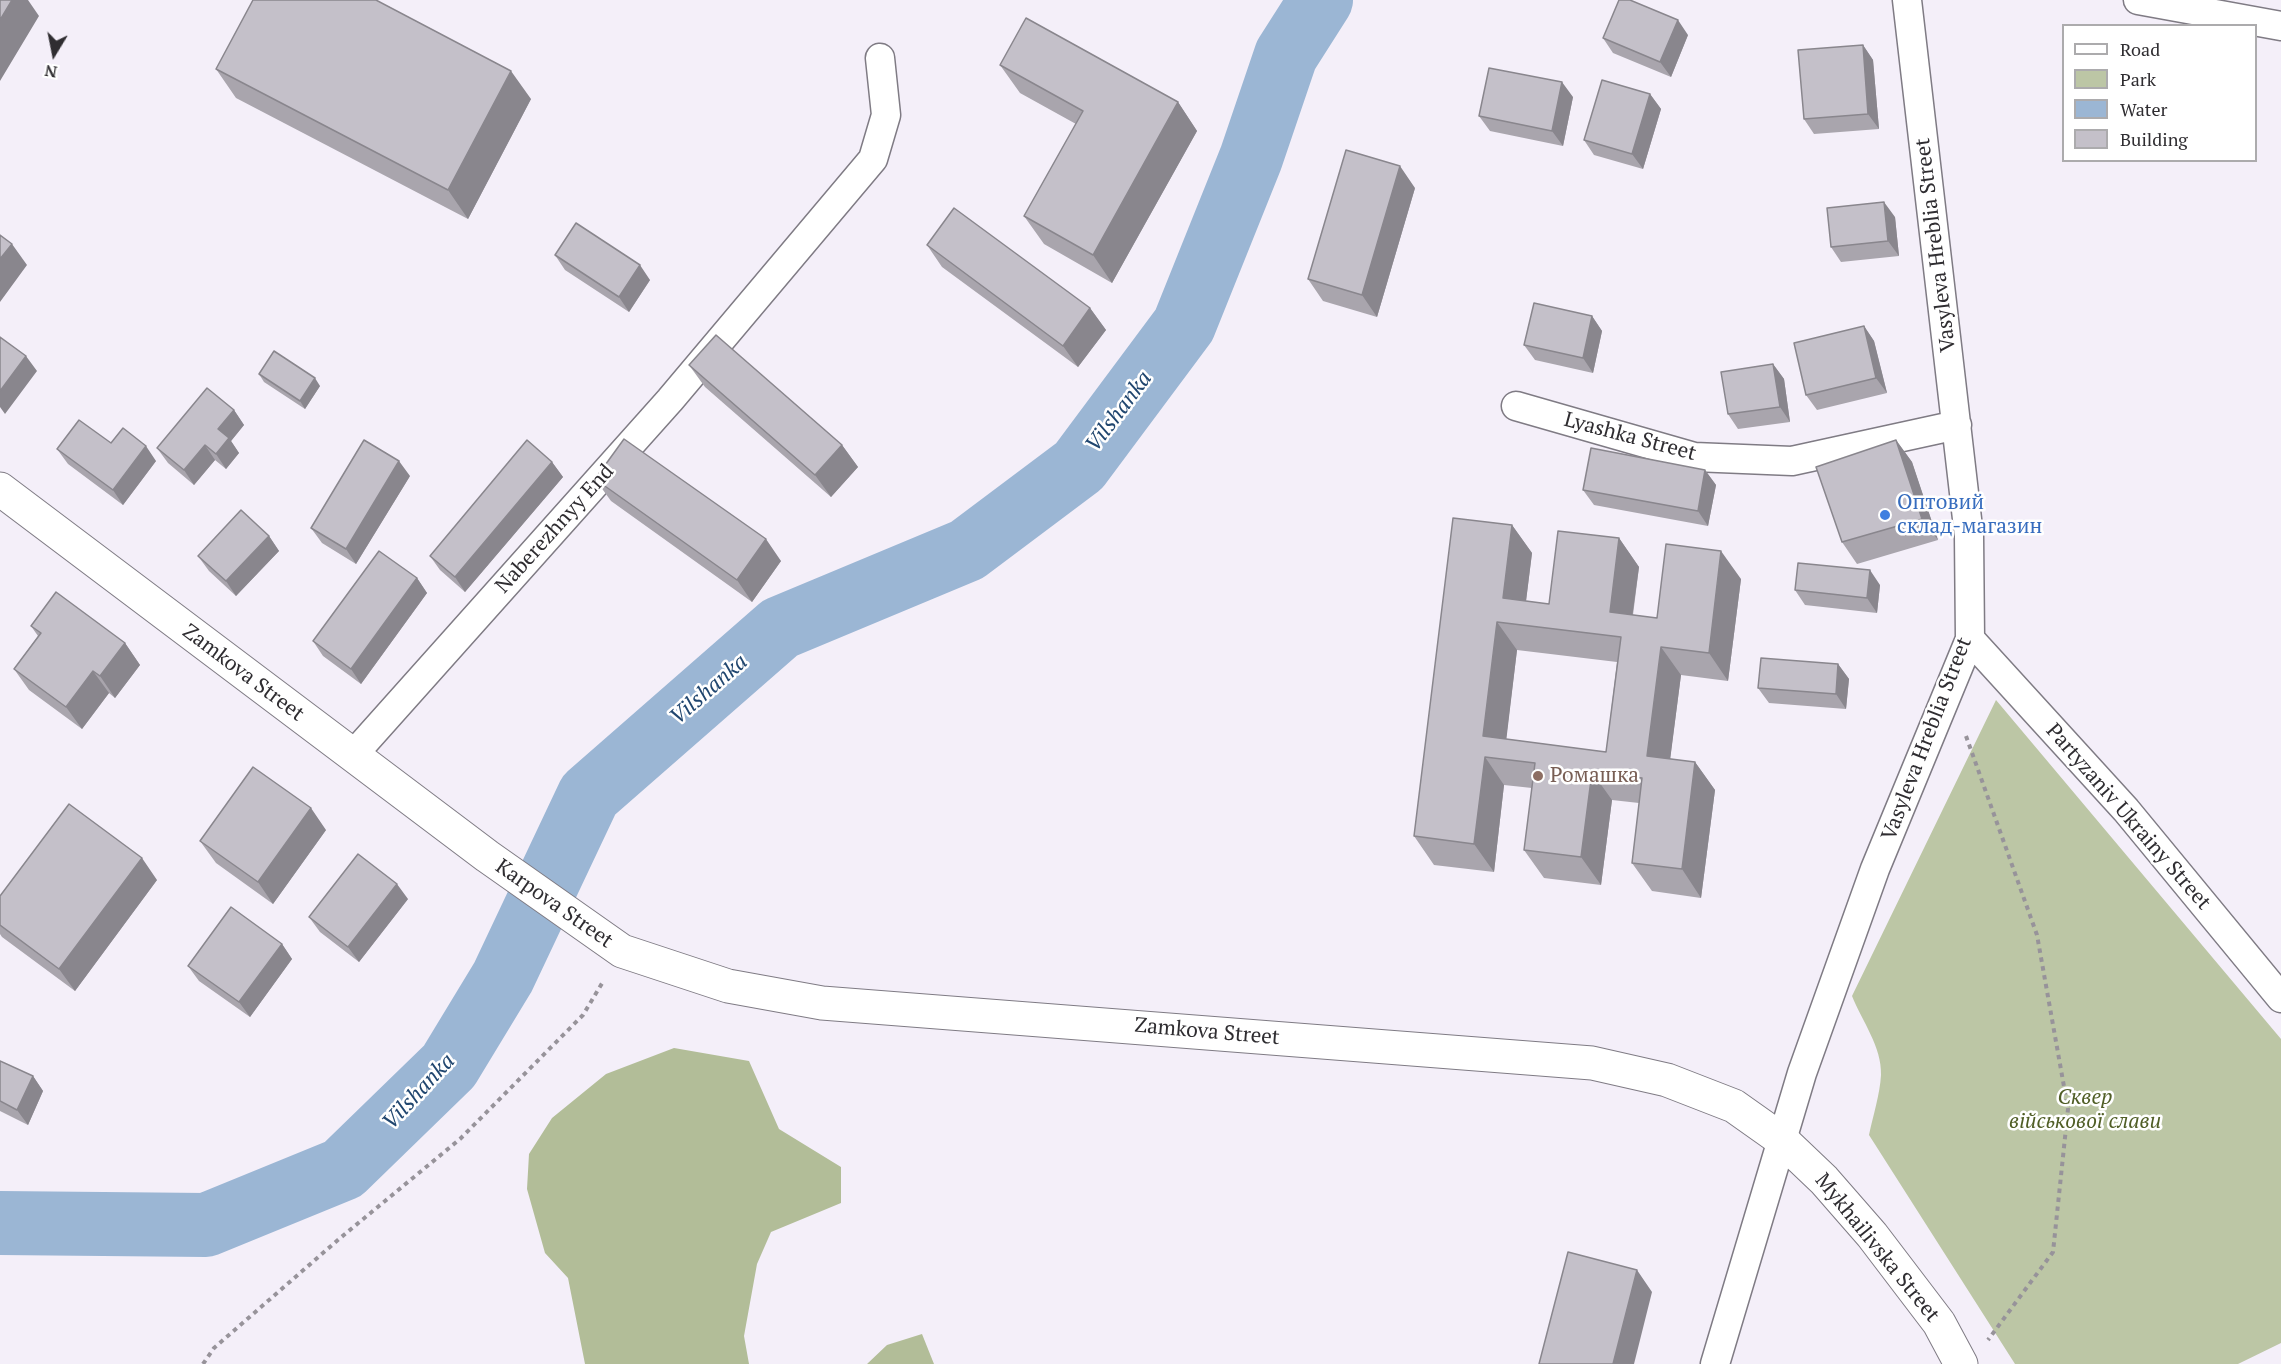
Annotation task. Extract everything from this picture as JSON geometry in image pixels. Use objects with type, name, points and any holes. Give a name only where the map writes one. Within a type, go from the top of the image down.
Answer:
[{"type":"main road","name":"Zamkova Street","points":[[0,489],[487,856]]},
{"type":"main road","name":"Karpova Street","points":[[487,856],[622,951]]},
{"type":"main road","name":"Zamkova Street","points":[[622,951],[728,986],[822,1003],[1592,1063],[1667,1080],[1734,1106],[1782,1140]]},
{"type":"main road","name":"Mykhailivska Street","points":[[1782,1140],[1824,1180],[1872,1235],[1939,1323],[1973,1355]]},
{"type":"street","name":"Vasyleva Hreblia Street","points":[[1715,1364],[1802,1073],[1875,869],[1970,639],[1969,536],[1906,0]]},
{"type":"street","points":[[2138,0],[2281,26]]},
{"type":"street","name":"Naberezhnyy End","points":[[353,755],[670,400],[873,159],[886,115],[880,58]]},
{"type":"street","name":"Lyashka Street","points":[[1516,406],[1694,457],[1792,461],[1957,425]]},
{"type":"street","name":"Partyzaniv Ukrainy Street","points":[[1970,639],[2126,810],[2281,998]]},
{"type":"path","points":[[1949,690],[2037,935],[2068,1109],[2053,1252],[1973,1355]]},
{"type":"path","points":[[202,1364],[214,1348],[330,1247],[460,1139],[583,1015],[622,951]]},
{"type":"green space","name":"Сквер військової слави","points":[[1996,700],[2281,1039],[2281,1343],[2238,1364],[2015,1364],[1869,1135],[1879,1090],[1880,1065],[1875,1044],[1852,996]]},
{"type":"green space","points":[[674,1048],[749,1061],[779,1129],[841,1167],[841,1203],[771,1232],[757,1264],[744,1336],[749,1364],[585,1364],[568,1278],[545,1253],[527,1189],[529,1154],[552,1118],[606,1074]]},
{"type":"green space","points":[[922,1334],[934,1364],[867,1364],[887,1345]]},
{"type":"water","points":[[0,1207],[206,1225],[130,1244],[0,1241]]},
{"type":"building","points":[[0,0],[12,0],[0,20]]},
{"type":"building","points":[[253,0],[376,0],[511,71],[448,190],[216,69]]},
{"type":"building","points":[[1619,0],[1630,0],[1678,20],[1660,62],[1603,38]]},
{"type":"building","points":[[1026,18],[1178,102],[1093,255],[1024,216],[1083,111],[1000,65]]},
{"type":"building","points":[[1863,45],[1868,114],[1804,119],[1798,50]]},
{"type":"building","points":[[1489,68],[1562,82],[1552,131],[1479,116]]},
{"type":"building","points":[[1602,80],[1650,94],[1632,154],[1584,140]]},
{"type":"building","points":[[1346,150],[1400,166],[1362,295],[1308,279]]},
{"type":"building","points":[[1884,202],[1888,241],[1831,247],[1827,208]]},
{"type":"building","points":[[954,208],[1090,308],[1063,346],[927,245]]},
{"type":"building","points":[[576,223],[640,265],[619,297],[555,255]]},
{"type":"building","points":[[0,235],[12,244],[0,259]]},
{"type":"building","points":[[1534,303],[1592,316],[1583,358],[1524,345]]},
{"type":"building","points":[[1864,326],[1876,378],[1806,395],[1794,343]]},
{"type":"building","points":[[716,335],[842,445],[815,475],[689,365]]},
{"type":"building","points":[[0,337],[26,356],[0,391]]},
{"type":"building","points":[[274,351],[315,378],[300,401],[259,374]]},
{"type":"building","points":[[1773,364],[1780,407],[1728,414],[1721,372]]},
{"type":"building","points":[[207,388],[234,410],[218,429],[229,438],[216,454],[205,445],[184,470],[157,448]]},
{"type":"building","points":[[79,420],[111,443],[123,428],[146,446],[113,490],[57,449]]},
{"type":"building","points":[[624,439],[766,539],[737,580],[595,479]]},
{"type":"building","points":[[364,440],[399,461],[346,549],[311,528]]},
{"type":"building","points":[[527,440],[552,462],[455,577],[430,556]]},
{"type":"building","name":"Оптовий склад-магазин","points":[[1896,440],[1922,519],[1842,542],[1816,467]]},
{"type":"building","points":[[1591,448],[1705,470],[1698,511],[1583,490]]},
{"type":"building","points":[[241,510],[269,536],[226,581],[198,556]]},
{"type":"building","points":[[1453,518],[1512,525],[1503,598],[1549,604],[1558,531],[1619,538],[1610,612],[1657,618],[1666,544],[1721,551],[1709,653],[1661,647],[1647,756],[1695,762],[1682,869],[1632,863],[1642,778],[1592,772],[1581,857],[1524,850],[1535,763],[1485,757],[1474,844],[1414,836]],"holes":[[[1497,622],[1621,637],[1606,752],[1483,736]]]},
{"type":"building","points":[[379,551],[417,578],[351,669],[313,641]]},
{"type":"building","points":[[1798,563],[1870,570],[1867,598],[1795,590]]},
{"type":"building","points":[[56,592],[125,643],[100,676],[93,671],[66,707],[14,669],[41,633],[31,626]]},
{"type":"building","points":[[1761,658],[1838,664],[1836,694],[1758,688]]},
{"type":"building","points":[[253,767],[311,808],[258,882],[200,841]]},
{"type":"building","points":[[69,804],[142,858],[59,969],[0,925],[0,896]]},
{"type":"building","points":[[358,854],[397,884],[348,947],[309,917]]},
{"type":"building","points":[[231,907],[282,944],[239,1002],[188,966]]},
{"type":"building","points":[[0,1061],[33,1076],[17,1110],[0,1101]]},
{"type":"building","points":[[1568,1252],[1637,1270],[1613,1364],[1539,1364]]},
{"type":"waterway","name":"Vilshanka","points":[[0,1223],[206,1225],[343,1169],[449,1066],[503,977],[589,795],[780,628],[967,550],[1079,466],[1184,325],[1251,158],[1286,55],[1321,0]]},
{"type":"place","name":"Оптовий склад-магазин","points":[[1885,515]]},
{"type":"place","name":"Ромашка","points":[[1538,776]]}]
